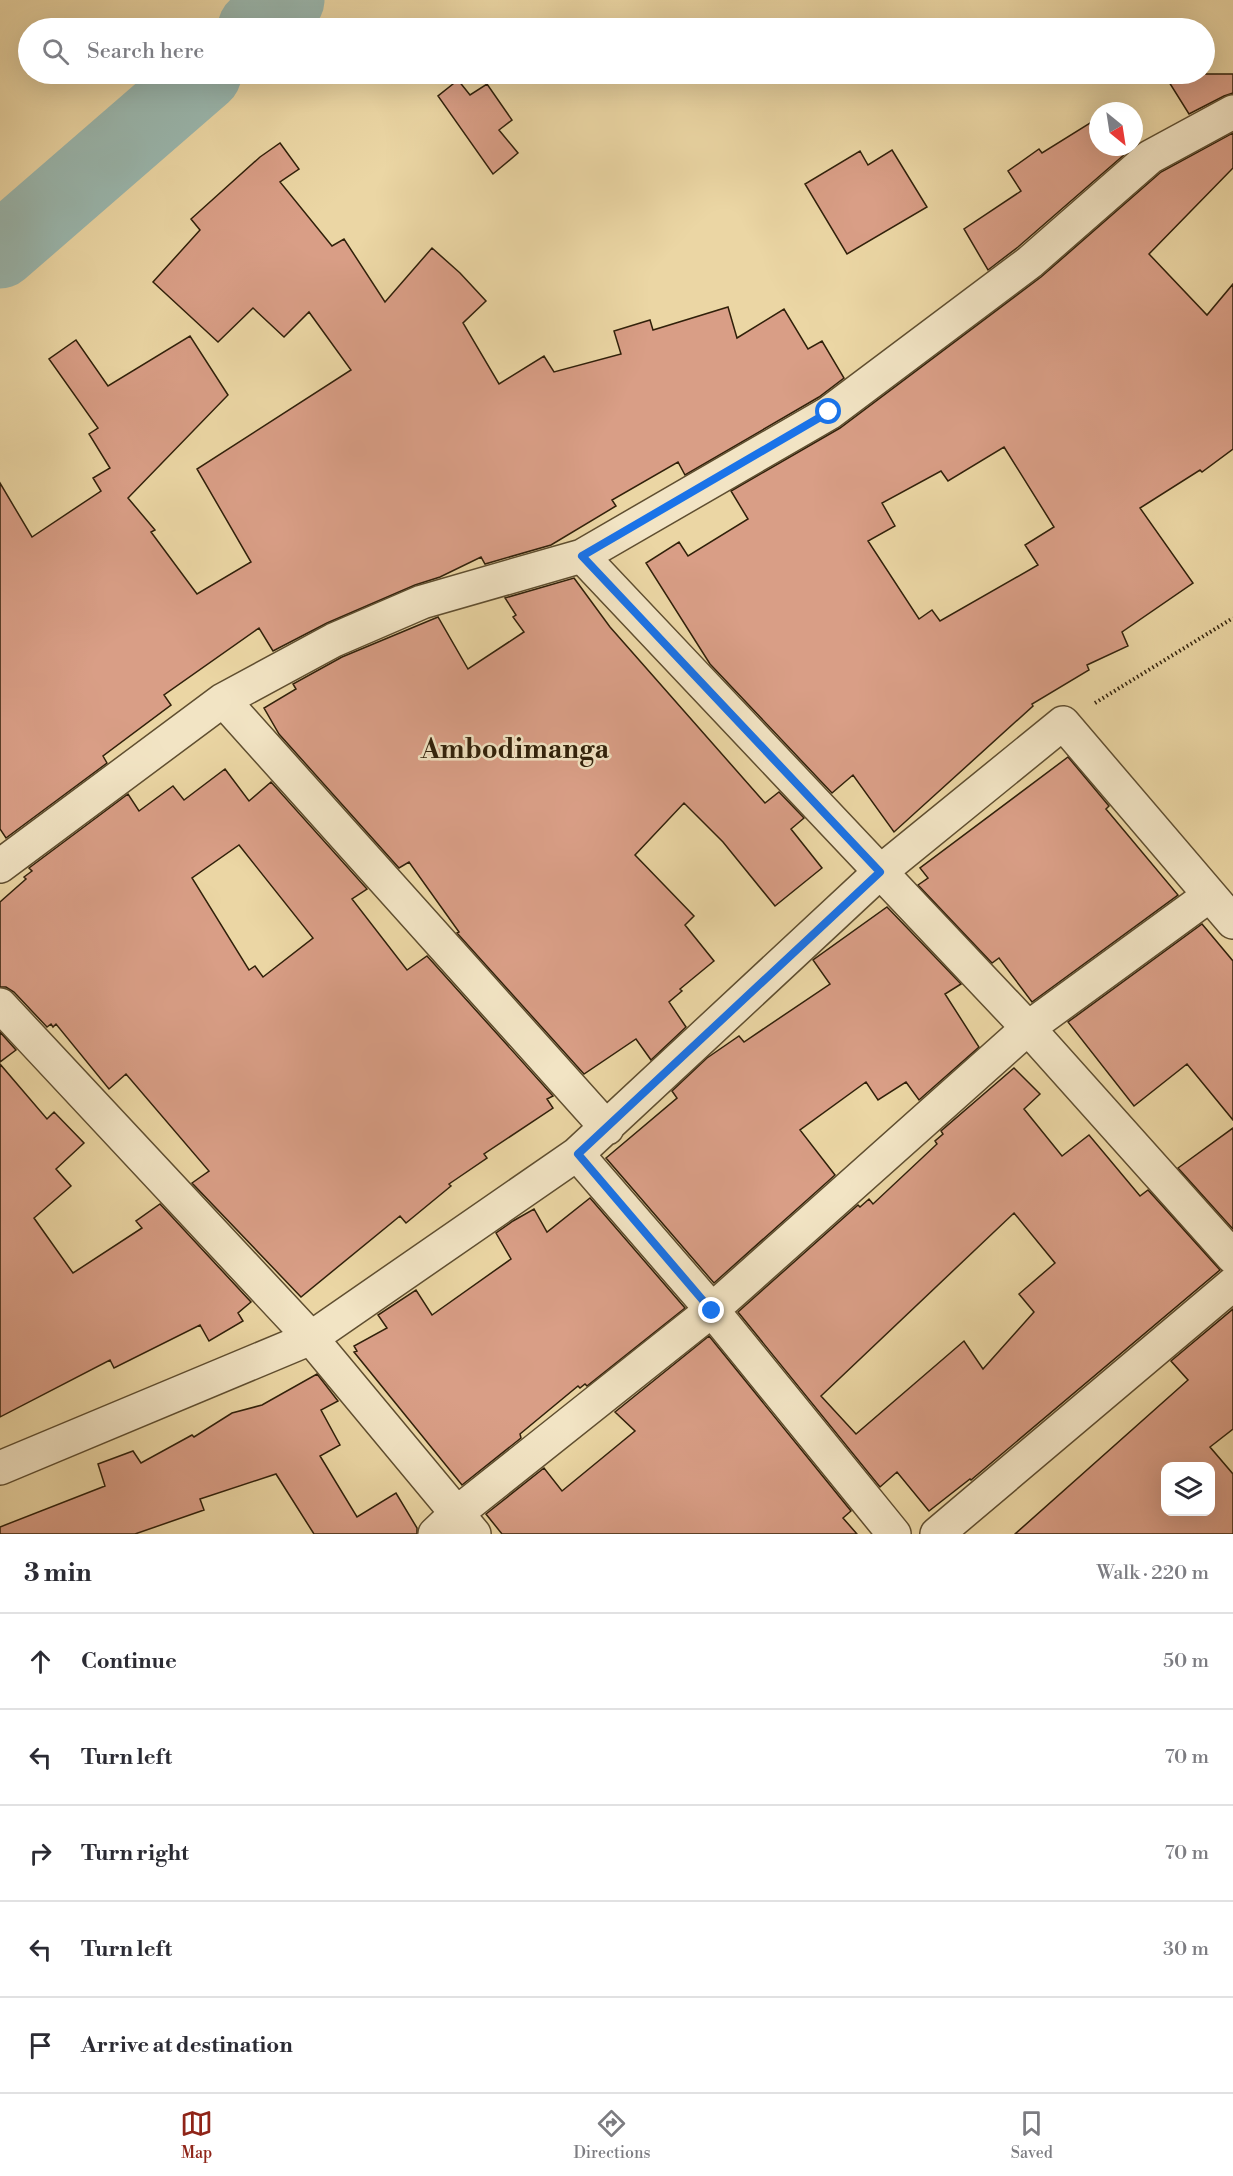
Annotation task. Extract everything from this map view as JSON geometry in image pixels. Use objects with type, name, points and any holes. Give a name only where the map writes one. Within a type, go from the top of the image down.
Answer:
[{"type":"street","points":[[0,866],[223,700],[334,640],[422,602],[582,556],[829,412],[1030,262],[1150,157],[1233,112]]},
{"type":"street","points":[[582,556],[1028,1028],[1233,1257]]},
{"type":"street","points":[[223,700],[607,1128]]},
{"type":"street","points":[[0,1468],[311,1338],[578,1154],[880,872],[1064,723],[1233,922]]},
{"type":"street","points":[[0,1005],[311,1338],[455,1527],[712,1311],[1028,1028],[1210,895]]},
{"type":"street","points":[[578,1154],[712,1311],[894,1534]]},
{"type":"street","points":[[937,1534],[1233,1284]]},
{"type":"path","points":[[1064,723],[1233,618]]},
{"type":"building","points":[[1215,74],[1233,74],[1233,93],[1189,114],[1170,84],[1215,84]]},
{"type":"building","points":[[453,84],[461,84],[470,95],[487,84],[512,120],[499,130],[518,153],[493,174],[438,96]]},
{"type":"building","points":[[1089,124],[1089,156],[1123,156],[1018,247],[988,270],[964,229],[1021,191],[1008,171],[1039,149],[1042,153]]},
{"type":"building","points":[[1233,133],[1233,168],[1149,254],[1207,315],[1233,284],[1233,449],[1202,472],[1200,470],[1140,508],[1193,583],[1122,632],[1128,646],[1087,665],[1089,670],[1032,704],[1033,706],[894,832],[853,775],[832,793],[710,664],[646,563],[679,542],[688,556],[748,519],[731,491],[840,428],[1041,277],[1161,172]],"holes":[[[1004,447],[1054,527],[1025,545],[1038,565],[940,621],[932,610],[919,619],[868,541],[895,526],[882,503],[941,471],[948,481]]]},
{"type":"building","points":[[280,143],[299,169],[280,182],[332,246],[344,239],[385,302],[432,248],[486,301],[463,323],[499,384],[544,356],[554,372],[621,354],[614,331],[650,320],[653,330],[728,307],[737,338],[784,309],[808,349],[822,341],[844,378],[819,397],[685,475],[678,462],[612,500],[616,506],[551,545],[485,564],[481,557],[440,577],[415,585],[327,623],[273,651],[259,628],[164,695],[171,705],[103,756],[107,763],[6,838],[0,829],[0,483],[32,537],[101,491],[93,478],[110,468],[89,434],[98,428],[49,359],[76,340],[108,386],[190,336],[228,395],[128,498],[155,530],[151,532],[197,594],[251,562],[197,469],[351,370],[309,312],[284,337],[253,308],[218,342],[153,282],[200,230],[191,219],[260,157]]},
{"type":"building","points":[[892,150],[927,207],[847,254],[805,184],[860,151],[868,165]]},
{"type":"building","points":[[574,578],[610,627],[765,803],[779,792],[804,818],[791,829],[822,868],[775,906],[723,842],[684,803],[635,855],[694,916],[685,925],[714,961],[680,989],[682,991],[669,1002],[686,1027],[651,1060],[636,1039],[584,1074],[457,933],[459,932],[409,862],[399,868],[279,734],[264,708],[296,689],[293,684],[342,657],[438,617],[468,669],[524,632],[513,617],[516,615],[505,598]]},
{"type":"building","points":[[1068,757],[1109,806],[1106,809],[1178,895],[1032,1002],[999,958],[992,963],[918,885],[928,878],[920,868]]},
{"type":"building","points":[[225,769],[249,801],[271,782],[367,889],[352,899],[407,970],[427,956],[553,1096],[547,1099],[553,1108],[484,1154],[487,1158],[449,1184],[451,1186],[406,1223],[400,1216],[301,1297],[192,1183],[209,1171],[126,1074],[109,1089],[56,1024],[53,1027],[51,1024],[47,1027],[14,992],[6,987],[0,987],[0,902],[26,879],[24,877],[32,871],[29,868],[128,794],[139,811],[173,786],[184,800]],"holes":[[[239,845],[313,938],[263,977],[255,966],[249,970],[192,878]]]},
{"type":"building","points":[[887,907],[961,984],[945,994],[979,1047],[919,1100],[906,1082],[878,1100],[866,1082],[800,1130],[835,1175],[714,1283],[606,1158],[677,1098],[672,1091],[707,1058],[739,1036],[744,1042],[830,984],[813,960]]},
{"type":"building","points":[[1202,924],[1233,961],[1233,1120],[1187,1064],[1134,1106],[1068,1022]]},
{"type":"building","points":[[0,1032],[16,1050],[0,1062]]},
{"type":"building","points":[[0,1064],[47,1119],[54,1112],[84,1143],[56,1169],[71,1186],[34,1218],[73,1273],[142,1228],[136,1221],[160,1204],[251,1302],[238,1313],[243,1321],[209,1341],[200,1325],[114,1368],[110,1360],[0,1417]]},
{"type":"building","points":[[1014,1068],[1040,1094],[1024,1109],[1062,1156],[1089,1135],[1140,1196],[1148,1190],[1220,1270],[971,1480],[929,1511],[897,1472],[880,1487],[738,1312],[858,1205],[860,1207],[869,1199],[873,1204],[937,1144],[935,1141],[943,1134],[941,1131]],"holes":[[[1014,1213],[1055,1263],[1019,1294],[1034,1312],[983,1369],[964,1341],[856,1434],[821,1396]]]},
{"type":"building","points":[[1233,1128],[1233,1229],[1178,1168]]},
{"type":"building","points":[[590,1198],[685,1308],[587,1386],[585,1384],[580,1388],[578,1386],[520,1434],[521,1438],[462,1485],[354,1352],[357,1351],[354,1346],[387,1328],[378,1315],[416,1290],[432,1315],[511,1259],[496,1233],[513,1221],[534,1209],[547,1232]]},
{"type":"building","points":[[1233,1309],[1233,1429],[1210,1447],[1233,1474],[1233,1534],[1015,1534],[1188,1380],[1171,1361]]},
{"type":"building","points":[[709,1336],[851,1511],[843,1518],[857,1534],[502,1534],[486,1514],[544,1468],[562,1491],[635,1431],[615,1412]]},
{"type":"building","points":[[317,1374],[338,1401],[321,1410],[340,1445],[320,1456],[357,1517],[396,1493],[417,1528],[417,1534],[314,1534],[276,1474],[200,1499],[204,1510],[135,1534],[0,1534],[0,1527],[105,1486],[98,1464],[133,1451],[141,1463],[192,1435],[194,1437],[232,1413],[262,1405]]},
{"type":"waterway","points":[[266,18],[287,0]]},
{"type":"waterway","points":[[0,251],[192,84]]},
{"type":"district","name":"Ambodimanga","points":[[515,749]]},
{"type":"route","points":[[712,1311],[578,1154],[880,872],[582,556],[829,412]]}]
